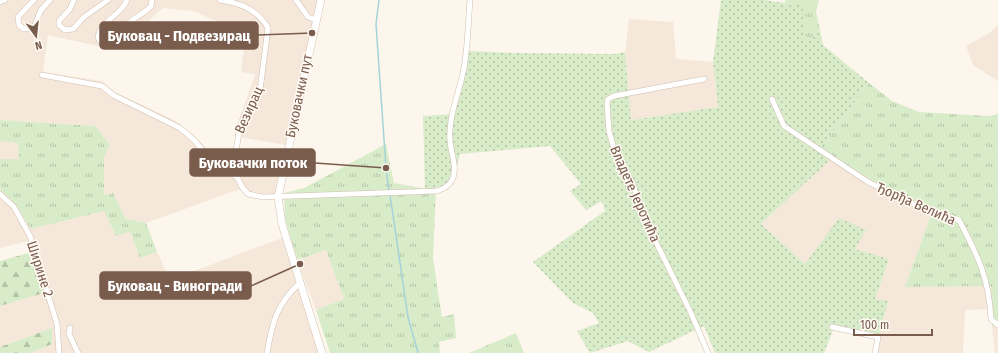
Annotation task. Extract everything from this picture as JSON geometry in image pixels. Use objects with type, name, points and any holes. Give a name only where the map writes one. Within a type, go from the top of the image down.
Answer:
[{"type":"street","points":[[0,2],[5,0]]},
{"type":"street","points":[[34,0],[18,17],[19,25],[24,29],[34,27],[41,10],[50,0]]},
{"type":"street","points":[[74,0],[70,9],[59,21],[59,25],[65,30],[73,29],[84,17],[108,0]]},
{"type":"street","points":[[127,0],[123,8],[101,27],[98,36],[102,43],[106,44],[117,38],[130,22],[145,13],[151,6],[152,0]]},
{"type":"street","name":"Везирац","points":[[220,0],[238,3],[253,10],[264,21],[268,28],[260,90],[245,114],[237,137],[238,179]]},
{"type":"street","points":[[296,0],[308,17],[316,20]]},
{"type":"street","name":"Буковачки пут","points":[[321,0],[278,197],[282,224],[322,353]]},
{"type":"street","points":[[42,75],[102,86],[113,95],[180,128],[194,140],[212,161],[228,170],[238,179],[248,194],[263,197],[278,197],[437,191],[446,187],[452,180],[454,166],[450,141],[453,106],[463,73],[470,0]]},
{"type":"street","name":"Владете Јеротића","points":[[704,79],[614,96],[608,100],[607,103],[609,131],[616,156],[634,184],[643,216],[691,313],[708,353]]},
{"type":"street","name":"Ђорђа Велића","points":[[772,99],[784,126],[868,182],[924,209],[959,220],[979,257],[990,294],[991,319],[998,325]]},
{"type":"street","name":"Ширине 2","points":[[0,194],[14,207],[30,236],[58,324],[59,353]]},
{"type":"street","points":[[268,353],[271,326],[281,303],[300,283]]},
{"type":"street","points":[[832,327],[878,337],[876,353]]},
{"type":"street","points":[[70,328],[69,334],[78,353]]},
{"type":"shaded area","points":[[0,0],[319,0],[286,145],[234,136],[255,74],[241,72],[246,31],[234,29],[193,11],[163,8],[116,50],[48,35],[43,72],[102,81],[115,92],[174,120],[195,136],[215,158],[236,169],[234,157],[280,165],[275,199],[251,197],[240,189],[146,223],[126,219],[113,193],[104,195],[104,158],[110,145],[96,126],[0,120]]},
{"type":"shaded area","points":[[629,19],[673,22],[676,59],[713,62],[718,107],[631,120],[625,52]]},
{"type":"shaded area","points":[[998,24],[998,81],[973,65],[966,46],[991,32]]},
{"type":"shaded area","points":[[0,141],[18,143],[19,159],[0,159]]},
{"type":"shaded area","points":[[834,156],[900,195],[933,209],[905,287],[991,286],[991,309],[965,310],[963,353],[877,353],[888,301],[875,299],[889,259],[855,249],[866,230],[805,264],[761,224]]},
{"type":"shaded area","points":[[0,189],[15,204],[31,229],[104,211],[116,236],[130,232],[140,258],[157,252],[170,280],[282,238],[321,353],[30,353],[52,344],[52,328],[0,347],[0,306],[44,293],[28,241],[0,248]]},
{"type":"shaded area","points":[[326,250],[344,299],[316,310],[297,260]]},
{"type":"shaded area","points":[[992,326],[998,326],[998,353],[995,353]]},
{"type":"green space","points":[[721,0],[764,0],[785,3],[804,3],[805,42],[820,31],[823,45],[869,83],[818,151],[830,160],[761,224],[805,264],[839,218],[866,230],[855,249],[889,259],[875,299],[888,301],[880,334],[835,325],[824,353],[715,353],[704,326],[649,352],[628,341],[590,353],[577,331],[599,323],[593,313],[573,303],[533,262],[605,211],[602,201],[586,210],[570,191],[581,184],[550,146],[460,154],[456,170],[446,186],[425,189],[423,116],[454,114],[469,51],[614,54],[625,52],[631,120],[718,107],[713,62]]},
{"type":"green space","points":[[785,0],[819,0],[816,11],[820,31],[805,43],[785,3]]},
{"type":"green space","points":[[869,83],[892,101],[919,112],[988,116],[998,114],[998,326],[992,326],[991,286],[905,287],[933,209],[882,186],[834,157],[830,160],[818,151]]},
{"type":"green space","points":[[0,120],[96,126],[110,145],[104,158],[104,195],[113,193],[126,219],[146,223],[157,252],[140,258],[130,232],[116,236],[104,211],[31,229],[15,204],[0,189],[0,159],[19,159],[18,143],[0,141]]},
{"type":"green space","points":[[386,144],[394,183],[425,189],[436,187],[433,259],[442,317],[454,314],[456,338],[439,342],[440,353],[330,353],[316,310],[344,299],[326,250],[297,260],[285,218],[284,193],[304,188]]},
{"type":"green space","points":[[32,252],[44,293],[0,306],[0,261]]},
{"type":"green space","points":[[52,328],[52,344],[30,353],[0,353],[0,347]]},
{"type":"green space","points":[[516,333],[524,353],[469,353]]},
{"type":"waterway","points":[[379,0],[376,24],[386,168],[389,191]]},
{"type":"waterway","points":[[390,195],[408,317],[418,353]]},
{"type":"place","name":"Буковац - Подвезирац","points":[[312,33]]},
{"type":"place","name":"Буковачки поток","points":[[386,168]]},
{"type":"place","name":"Буковац - Виногради","points":[[300,264]]}]
